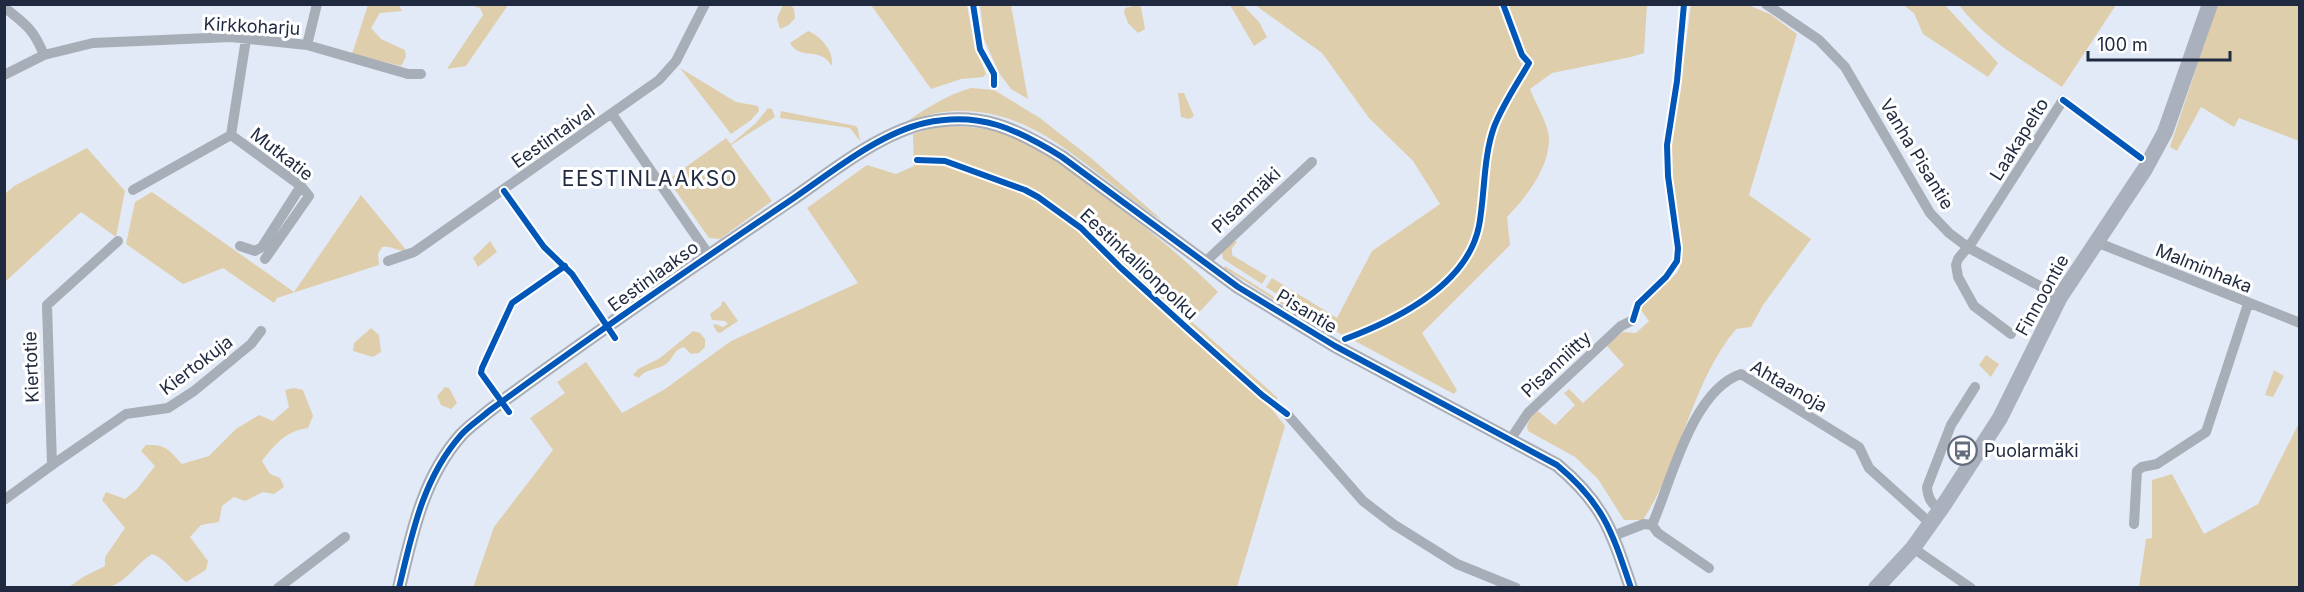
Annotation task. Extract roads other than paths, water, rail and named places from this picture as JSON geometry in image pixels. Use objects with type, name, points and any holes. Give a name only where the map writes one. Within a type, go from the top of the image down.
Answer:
[{"type":"main road","name":"Finnoontie","points":[[1876,588],[1913,548],[1936,517],[2000,418],[2060,297],[2145,169],[2165,132],[2210,4]]},
{"type":"street","points":[[308,45],[317,4]]},
{"type":"street","name":"Eestintaival","points":[[388,261],[414,252],[659,80],[676,62],[705,4]]},
{"type":"street","name":"Vanha Pisantie","points":[[1766,4],[1819,39],[1845,67],[1930,213],[1948,233],[1969,248],[2060,297]]},
{"type":"street","points":[[4,8],[32,30],[44,55]]},
{"type":"street","name":"Kirkkoharju","points":[[4,75],[44,55],[93,43],[231,38],[308,45],[408,74],[421,74]]},
{"type":"street","points":[[133,190],[231,135],[246,39]]},
{"type":"street","name":"Laakapelto","points":[[2011,334],[1974,306],[1958,277],[1956,265],[2063,100]]},
{"type":"street","points":[[612,114],[709,255]]},
{"type":"street","name":"Eestinlaakso","points":[[399,588],[416,515],[427,489],[440,464],[462,435],[489,411],[709,255],[859,154],[896,133],[927,123],[957,120]]},
{"type":"street","name":"Pisantie","points":[[957,120],[1005,127],[1038,142],[1062,157],[1238,287],[1335,346],[1557,465],[1583,487],[1602,514],[1613,536],[1631,588]]},
{"type":"street","name":"Mutkatie","points":[[231,135],[301,186],[309,196],[265,259]]},
{"type":"street","name":"Pisanmäki","points":[[1204,263],[1312,162]]},
{"type":"street","points":[[240,246],[255,250],[262,246],[301,186]]},
{"type":"street","name":"Kiertotie","points":[[52,465],[47,305],[118,241]]},
{"type":"street","name":"Malminhaka","points":[[2096,242],[2300,323]]},
{"type":"street","points":[[2134,524],[2137,471],[2142,467],[2157,464],[2206,432],[2248,304]]},
{"type":"street","name":"Pisanniitty","points":[[1510,440],[1528,413],[1621,326],[1633,320]]},
{"type":"street","name":"Kiertokuja","points":[[52,465],[126,414],[168,408],[194,391],[251,344],[261,331]]},
{"type":"street","name":"Ahtaanoja","points":[[1652,525],[1700,409],[1731,377],[1741,374],[1859,447],[1869,468],[1936,517]]},
{"type":"street","points":[[1936,517],[1928,497],[1927,487],[1951,425],[1975,387]]},
{"type":"street","points":[[1287,414],[1363,501],[1393,524],[1457,564],[1516,588]]},
{"type":"street","points":[[4,500],[52,465]]},
{"type":"street","points":[[1613,536],[1644,524],[1652,525],[1658,533],[1709,568]]},
{"type":"street","points":[[278,588],[345,537]]},
{"type":"street","points":[[1913,548],[1971,588]]},
{"type":"place","name":"Puolarmäki","points":[[1963,450]]},
{"type":"district","name":"EESTINLAAKSO","points":[[650,178]]}]
